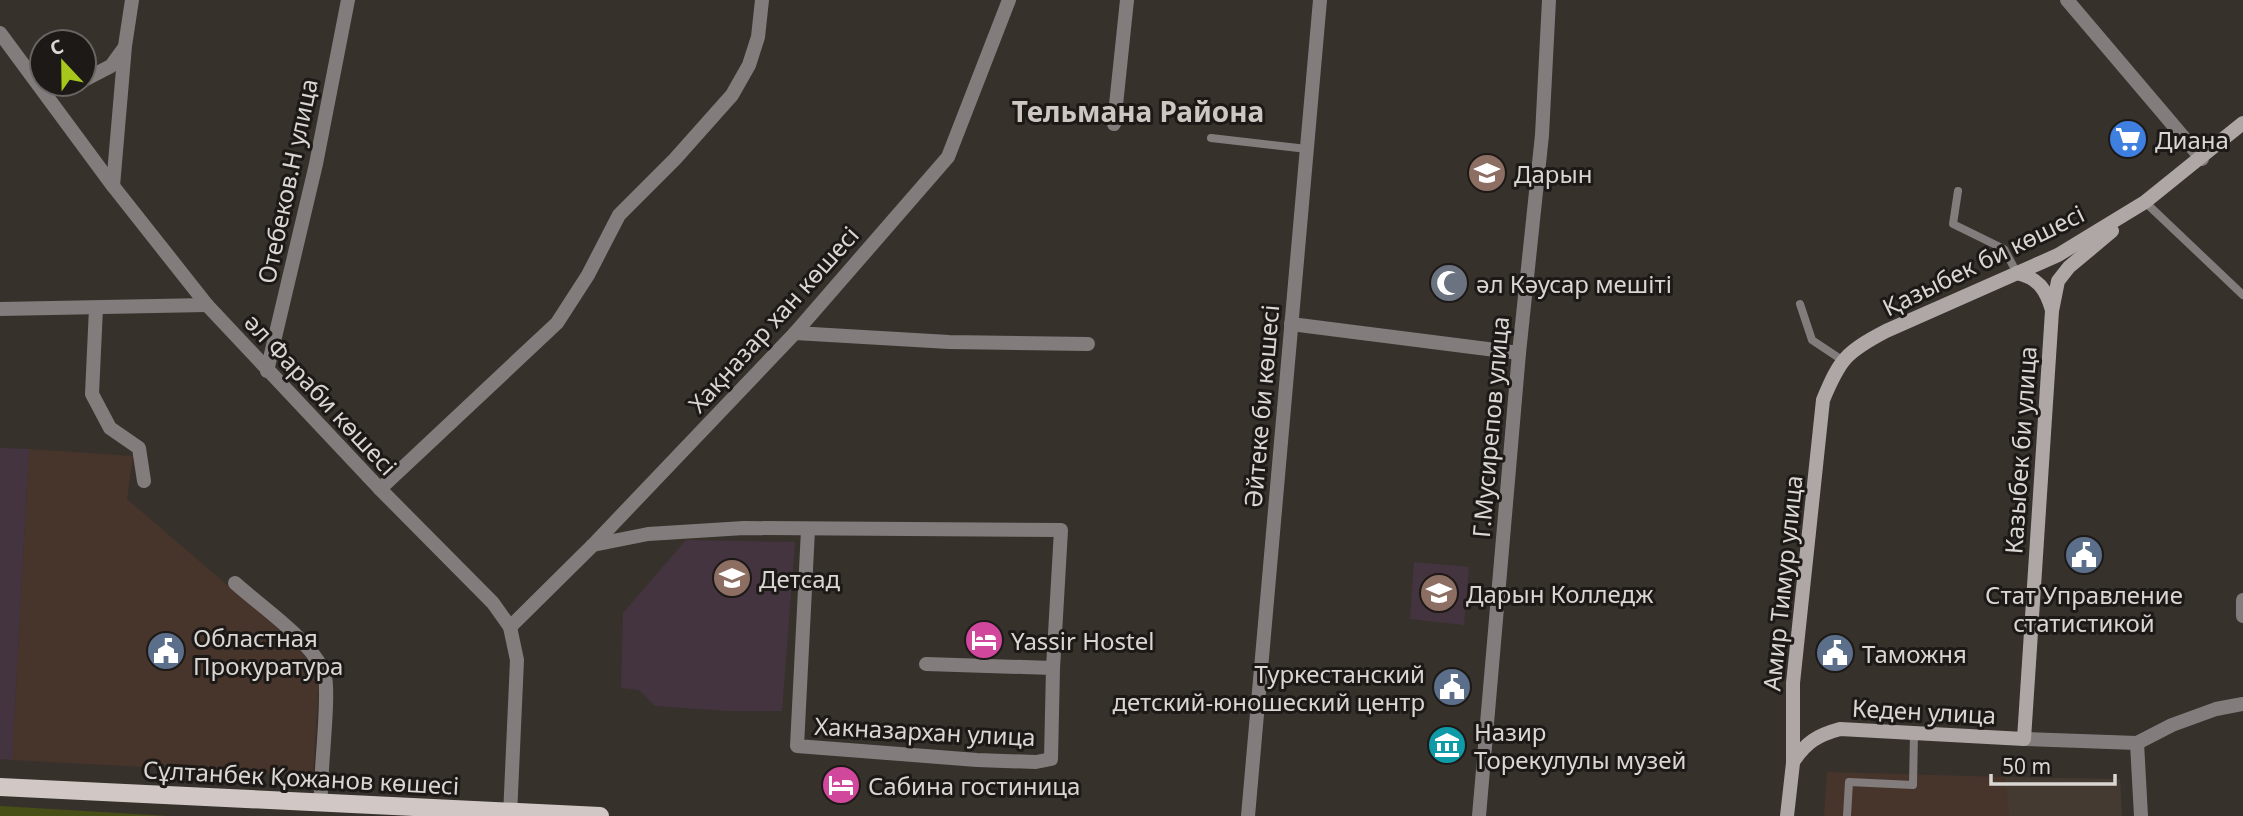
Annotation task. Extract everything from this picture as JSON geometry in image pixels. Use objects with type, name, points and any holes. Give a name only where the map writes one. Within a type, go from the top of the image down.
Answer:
[{"type":"main road","name":"Қазыбек би көшесі","points":[[1842,359],[1886,331],[2058,255],[2145,202],[2202,159],[2243,123]]},
{"type":"main road","name":"Казыбек би улица","points":[[2024,738],[2052,311],[2058,281],[2069,267],[2145,202]]},
{"type":"main road","points":[[2017,273],[2033,277],[2043,287],[2052,311]]},
{"type":"main road","name":"Амир Тимур улица","points":[[1787,816],[1793,762],[1793,683],[1823,400],[1842,359]]},
{"type":"main road","name":"Кеден улица","points":[[1793,762],[1803,746],[1819,735],[1840,729],[2024,738]]},
{"type":"main road","name":"Сұлтанбек Қожанов көшесі","points":[[0,787],[407,805],[510,814],[600,816]]},
{"type":"street","points":[[113,186],[125,46],[132,0]]},
{"type":"street","name":"Отебеков.Н улица","points":[[267,371],[316,164],[348,0]]},
{"type":"street","points":[[380,489],[557,323],[588,275],[619,215],[676,159],[732,95],[752,56],[762,0]]},
{"type":"street","name":"Хақназар хан көшесі","points":[[510,627],[593,545],[795,333],[948,157],[1009,0]]},
{"type":"street","points":[[1114,124],[1127,0]]},
{"type":"street","name":"Әйтеке би көшесі","points":[[1248,816],[1320,0]]},
{"type":"street","name":"Г.Мусирепов улица","points":[[1479,816],[1519,353],[1542,135],[1549,0]]},
{"type":"street","points":[[2067,0],[2202,159]]},
{"type":"street","name":"әл Фараби көшесі","points":[[0,33],[113,186],[207,305],[380,489],[493,603],[510,627],[517,660],[510,814]]},
{"type":"street","points":[[98,73],[111,66],[125,46]]},
{"type":"street","points":[[22,63],[28,66]]},
{"type":"street","points":[[0,309],[207,305]]},
{"type":"street","points":[[96,309],[92,394],[110,428],[139,448],[144,481]]},
{"type":"street","points":[[1292,324],[1519,353]]},
{"type":"street","points":[[795,333],[950,342],[1088,344]]},
{"type":"street","name":"Хакназархан улица","points":[[593,545],[682,531],[889,527],[1061,530],[1051,759],[1035,762],[977,760],[797,746],[808,530]]},
{"type":"street","points":[[235,583],[298,636],[324,670],[326,688],[319,779],[321,802]]},
{"type":"street","points":[[2243,600],[2243,616]]},
{"type":"street","points":[[926,664],[1053,668]]},
{"type":"street","points":[[2024,738],[2137,743],[2172,725],[2216,709],[2243,704]]},
{"type":"street","points":[[2137,743],[2141,816]]},
{"type":"street","points":[[407,805],[433,816]]},
{"type":"lane","points":[[1211,138],[1307,149]]},
{"type":"lane","points":[[1958,191],[1953,224],[2004,249],[2017,273]]},
{"type":"lane","points":[[2145,202],[2243,295]]},
{"type":"lane","points":[[1800,304],[1812,340],[1842,359]]},
{"type":"lane","points":[[1847,816],[1849,782],[1913,785],[1914,733]]},
{"type":"shaded area","points":[[0,448],[29,449],[12,760],[0,759]]},
{"type":"shaded area","points":[[29,449],[133,456],[127,499],[298,646],[319,678],[313,776],[12,760]]},
{"type":"shaded area","points":[[686,540],[795,542],[782,711],[655,706],[639,690],[621,688],[623,613]]},
{"type":"shaded area","name":"Дарын Колледж","points":[[1414,562],[1469,567],[1464,625],[1410,619]]},
{"type":"shaded area","points":[[1827,772],[2005,777],[2009,816],[1824,816]]},
{"type":"shaded area","points":[[2005,777],[2120,779],[2122,816],[2009,816]]},
{"type":"green space","points":[[0,806],[169,816],[0,816]]},
{"type":"place","name":"Диана","points":[[2128,139]]},
{"type":"place","name":"Дарын","points":[[1487,173]]},
{"type":"place","name":"әл Кәусар мешіті","points":[[1449,283]]},
{"type":"place","name":"Стат Управление статистикой","points":[[2084,555]]},
{"type":"place","name":"Детсад","points":[[732,578]]},
{"type":"place","name":"Дарын Колледж","points":[[1439,593]]},
{"type":"place","name":"Yassir Hostel","points":[[984,640]]},
{"type":"place","name":"Областная Прокуратура","points":[[166,651]]},
{"type":"place","name":"Таможня","points":[[1835,653]]},
{"type":"place","name":"Туркестанский детский-юношеский центр","points":[[1452,687]]},
{"type":"place","name":"Назир Торекулулы музей","points":[[1447,745]]},
{"type":"place","name":"Сабина гостиница","points":[[841,785]]},
{"type":"district","name":"Тельмана Района","points":[[1138,111]]}]
